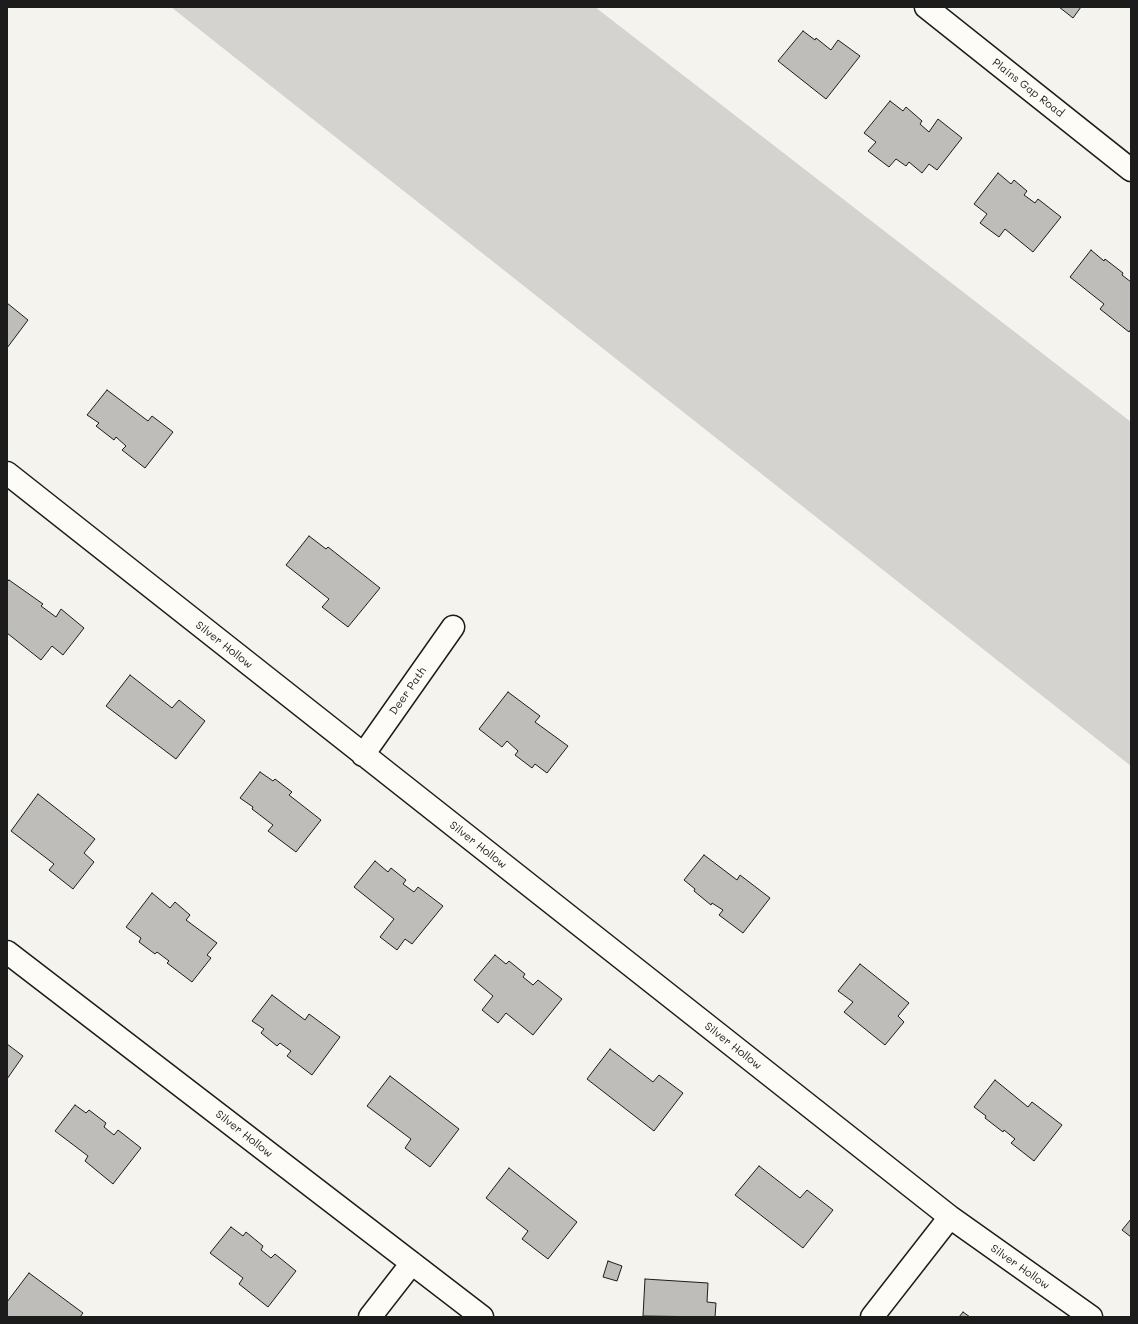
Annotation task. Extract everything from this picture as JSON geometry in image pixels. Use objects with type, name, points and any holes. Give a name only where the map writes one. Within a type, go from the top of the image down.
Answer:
[{"type":"street","name":"Plains Gap Road","points":[[926,7],[1131,170]]},
{"type":"street","name":"Silver Hollow","points":[[7,473],[950,1217],[1091,1317]]},
{"type":"street","name":"Deer Path","points":[[363,755],[453,627]]},
{"type":"street","name":"Silver Hollow","points":[[7,952],[482,1317]]},
{"type":"street","points":[[872,1317],[950,1217]]},
{"type":"street","points":[[370,1317],[412,1263]]},
{"type":"shaded area","points":[[171,7],[595,7],[1131,422],[1131,766]]},
{"type":"building","points":[[1059,7],[1081,7],[1073,18]]},
{"type":"building","points":[[803,31],[815,40],[816,38],[831,50],[838,40],[860,56],[826,99],[778,61]]},
{"type":"building","points":[[890,101],[903,111],[906,107],[922,121],[920,124],[929,132],[938,119],[962,138],[937,170],[929,164],[922,173],[909,162],[906,166],[896,159],[889,167],[868,151],[876,142],[864,133]]},
{"type":"building","points":[[998,173],[1011,184],[1014,180],[1027,191],[1024,195],[1035,203],[1038,199],[1061,217],[1033,252],[1005,229],[999,237],[980,223],[987,214],[974,204]]},
{"type":"building","points":[[1091,250],[1104,261],[1105,259],[1123,273],[1122,275],[1131,282],[1131,329],[1129,332],[1100,309],[1104,304],[1070,277]]},
{"type":"building","points":[[7,303],[28,320],[7,348]]},
{"type":"building","points":[[107,390],[148,421],[152,416],[173,432],[145,468],[122,450],[126,446],[116,437],[114,440],[96,426],[99,423],[87,415]]},
{"type":"building","points":[[309,536],[326,549],[328,547],[380,588],[348,627],[322,607],[329,599],[286,565]]},
{"type":"building","points":[[9,580],[43,604],[41,606],[56,617],[61,609],[84,628],[63,655],[52,646],[41,660],[7,633],[7,582]]},
{"type":"building","points":[[130,675],[172,708],[179,700],[205,721],[176,759],[106,706]]},
{"type":"building","points":[[508,692],[540,716],[535,722],[568,746],[547,773],[535,764],[532,768],[515,755],[518,751],[507,741],[502,747],[479,729]]},
{"type":"building","points":[[260,772],[273,781],[275,779],[292,792],[289,795],[321,820],[296,852],[268,831],[273,825],[252,809],[253,807],[240,798]]},
{"type":"building","points":[[38,794],[95,839],[84,853],[94,862],[73,889],[49,870],[54,864],[11,831]]},
{"type":"building","points":[[704,855],[737,880],[740,875],[770,898],[743,933],[719,915],[723,910],[712,903],[711,905],[694,891],[695,889],[684,880]]},
{"type":"building","points":[[375,861],[388,872],[391,868],[406,880],[403,884],[414,892],[418,887],[443,906],[412,944],[405,939],[397,950],[380,937],[394,919],[354,887]]},
{"type":"building","points":[[152,893],[170,908],[175,902],[190,915],[186,920],[217,943],[207,955],[211,958],[192,982],[167,963],[169,961],[157,952],[155,954],[139,942],[141,938],[126,927]]},
{"type":"building","points":[[495,955],[506,964],[509,961],[525,974],[523,977],[533,985],[538,980],[562,999],[533,1035],[506,1013],[498,1023],[482,1010],[493,996],[474,980]]},
{"type":"building","points":[[860,964],[909,1003],[898,1016],[904,1022],[885,1045],[844,1012],[853,1002],[838,991]]},
{"type":"building","points":[[272,995],[305,1020],[309,1014],[340,1037],[312,1075],[287,1056],[291,1051],[280,1043],[277,1046],[261,1033],[264,1029],[252,1021]]},
{"type":"building","points":[[7,1044],[23,1056],[7,1079]]},
{"type":"building","points":[[610,1049],[653,1082],[659,1075],[683,1093],[654,1131],[587,1079]]},
{"type":"building","points":[[390,1076],[459,1129],[430,1167],[405,1148],[411,1139],[367,1106]]},
{"type":"building","points":[[995,1080],[1028,1107],[1032,1102],[1062,1125],[1034,1161],[1011,1143],[1015,1139],[985,1118],[986,1116],[974,1107]]},
{"type":"building","points":[[75,1105],[86,1113],[89,1110],[106,1123],[104,1127],[114,1135],[118,1130],[141,1148],[113,1184],[85,1161],[88,1156],[55,1131]]},
{"type":"building","points":[[759,1166],[800,1198],[807,1190],[833,1210],[803,1248],[735,1195]]},
{"type":"building","points":[[509,1168],[577,1222],[548,1259],[522,1239],[528,1231],[486,1198]]},
{"type":"building","points":[[1131,1219],[1131,1237],[1122,1230]]},
{"type":"building","points":[[231,1227],[243,1236],[246,1232],[263,1246],[261,1250],[271,1258],[275,1254],[296,1271],[268,1307],[239,1284],[243,1278],[210,1253]]},
{"type":"building","points":[[608,1261],[622,1266],[617,1281],[603,1277]]},
{"type":"building","points":[[29,1273],[83,1313],[80,1317],[7,1317],[7,1302]]},
{"type":"building","points":[[645,1279],[708,1283],[707,1302],[716,1303],[715,1317],[643,1316]]},
{"type":"building","points":[[963,1312],[970,1317],[959,1317]]}]
